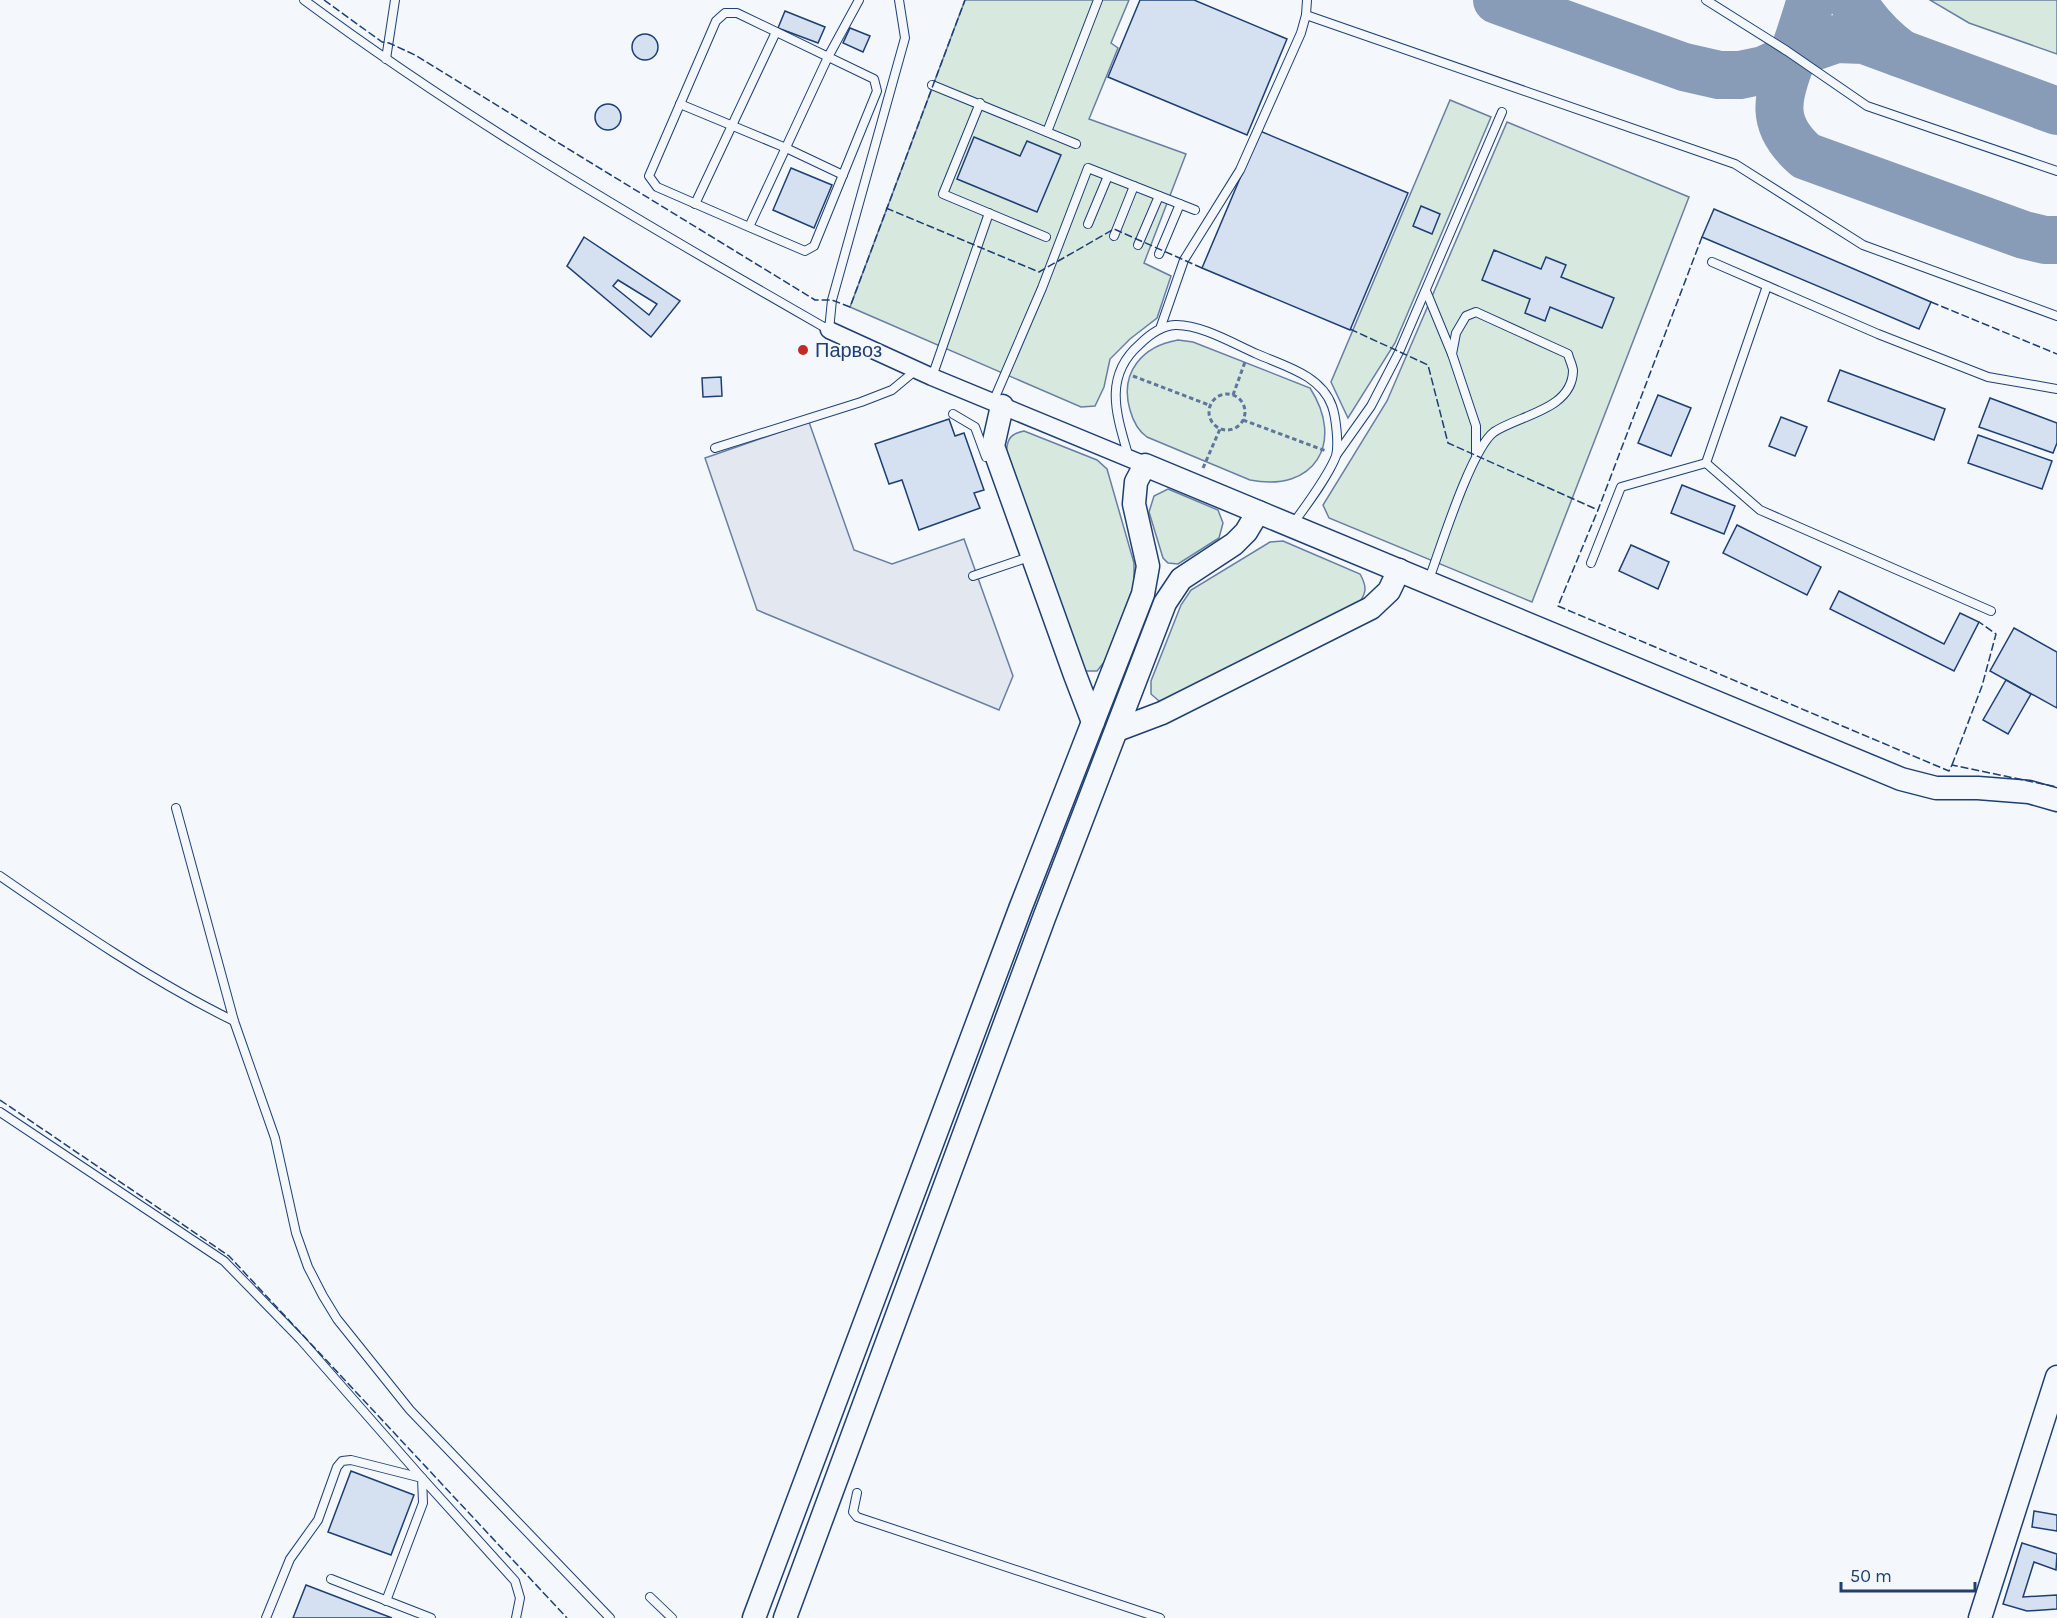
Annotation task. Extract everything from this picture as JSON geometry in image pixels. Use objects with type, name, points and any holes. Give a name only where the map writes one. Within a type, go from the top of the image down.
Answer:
[{"type":"street","points":[[828,330],[932,377],[1901,779],[1936,788],[1978,788],[2029,792],[2057,801]]},
{"type":"street","points":[[997,404],[993,447],[1093,722]]},
{"type":"street","points":[[754,1618],[1020,909],[1143,594],[1148,566],[1134,504],[1137,462]]},
{"type":"street","points":[[785,1618],[1040,929],[1165,603],[1181,579],[1234,544],[1246,532],[1258,512]]},
{"type":"street","points":[[1117,730],[1162,713],[1371,608],[1389,591],[1399,570]]},
{"type":"street","points":[[1980,1618],[2050,1428],[2057,1377]]},
{"type":"lane","points":[[304,0],[511,142],[828,330],[832,300],[905,38],[899,0]]},
{"type":"lane","points":[[386,58],[395,0]]},
{"type":"lane","points":[[749,227],[828,57],[859,0]]},
{"type":"lane","points":[[1047,132],[1098,0]]},
{"type":"lane","points":[[1160,329],[1184,260],[1240,170],[1301,33],[1306,15],[1306,0]]},
{"type":"lane","points":[[1706,0],[1787,51],[1867,106],[2057,171]]},
{"type":"lane","points":[[738,13],[776,32],[874,79],[877,91],[814,246],[805,251],[657,187],[649,176],[716,21],[725,14],[738,13]]},
{"type":"lane","points":[[1306,15],[1735,164],[1863,244],[2057,316]]},
{"type":"lane","points":[[695,204],[776,32]]},
{"type":"lane","points":[[932,85],[1076,144]]},
{"type":"lane","points":[[980,103],[943,194],[1046,237]]},
{"type":"lane","points":[[680,104],[786,148],[843,175]]},
{"type":"lane","points":[[1292,526],[1314,494],[1336,455],[1371,406],[1399,352],[1502,112]]},
{"type":"lane","points":[[997,404],[1088,168],[1195,210]]},
{"type":"lane","points":[[1088,224],[1108,176]]},
{"type":"lane","points":[[1114,236],[1134,186]]},
{"type":"lane","points":[[1138,245],[1159,196]]},
{"type":"lane","points":[[1159,254],[1180,204]]},
{"type":"lane","points":[[932,377],[989,213]]},
{"type":"lane","points":[[1712,262],[1878,334],[1988,377],[2057,389]]},
{"type":"lane","points":[[1706,463],[1767,286]]},
{"type":"lane","points":[[1426,291],[1452,354],[1476,426],[1476,455]]},
{"type":"lane","points":[[1428,582],[1476,455],[1494,433],[1550,406],[1568,390],[1574,370],[1568,354],[1476,312],[1466,316],[1456,333],[1452,354]]},
{"type":"lane","points":[[1137,462],[1119,422],[1116,396],[1118,370],[1129,354],[1149,336],[1160,329],[1176,325],[1200,329],[1305,374],[1324,390],[1333,407],[1336,455]]},
{"type":"lane","points":[[716,448],[892,390],[916,370]]},
{"type":"lane","points":[[953,414],[975,427],[990,470]]},
{"type":"lane","points":[[1591,563],[1621,486],[1706,463]]},
{"type":"lane","points":[[1706,463],[1761,510],[1991,611]]},
{"type":"lane","points":[[974,576],[1032,556]]},
{"type":"lane","points":[[176,808],[234,1021],[275,1138],[296,1233],[308,1267],[337,1319],[410,1410],[610,1618]]},
{"type":"lane","points":[[0,876],[62,919],[191,1000],[234,1021]]},
{"type":"lane","points":[[0,1112],[224,1261],[301,1340],[515,1581],[519,1598],[516,1618]]},
{"type":"lane","points":[[266,1618],[290,1559],[318,1520],[337,1467],[342,1461],[351,1460],[422,1478]]},
{"type":"lane","points":[[386,1601],[423,1503],[422,1478]]},
{"type":"lane","points":[[857,1493],[853,1512],[857,1517],[1161,1618]]},
{"type":"lane","points":[[331,1579],[431,1618]]},
{"type":"lane","points":[[650,1597],[672,1618]]},
{"type":"path","points":[[1233,395],[1249,350]]},
{"type":"path","points":[[1118,370],[1209,405]]},
{"type":"path","points":[[1227,393],[1233,395],[1245,409],[1243,420],[1233,429],[1220,429],[1209,417],[1209,405],[1217,396],[1227,393]]},
{"type":"path","points":[[1243,420],[1336,455]]},
{"type":"path","points":[[1196,486],[1220,429]]},
{"type":"shaded area","points":[[965,0],[1129,0],[1111,43],[1118,48],[1089,119],[1186,154],[1144,263],[1171,276],[1157,318],[1130,339],[1110,359],[1104,387],[1095,406],[1081,407],[850,307]]},
{"type":"shaded area","points":[[1930,0],[2057,0],[2057,54],[1969,23]]},
{"type":"shaded area","points":[[1450,100],[1491,117],[1395,343],[1348,418],[1331,382]]},
{"type":"shaded area","points":[[1507,122],[1689,197],[1532,602],[1329,518],[1323,505],[1387,401]]},
{"type":"shaded area","points":[[1178,340],[1193,342],[1310,388],[1320,408],[1325,427],[1324,444],[1318,459],[1307,471],[1292,479],[1273,482],[1250,480],[1147,437],[1141,431],[1133,418],[1127,396],[1131,373],[1137,363],[1154,348]]},
{"type":"shaded area","points":[[809,422],[854,550],[892,564],[964,539],[1013,676],[999,710],[757,610],[705,458]]},
{"type":"shaded area","points":[[1024,431],[1097,460],[1107,469],[1134,563],[1134,585],[1105,661],[1097,671],[1085,671],[1006,455],[1010,438]]},
{"type":"shaded area","points":[[1168,489],[1218,510],[1223,523],[1219,538],[1178,564],[1168,563],[1163,558],[1149,512],[1154,496]]},
{"type":"shaded area","points":[[1283,541],[1360,574],[1365,591],[1357,606],[1171,699],[1159,701],[1151,694],[1151,681],[1181,605],[1191,590],[1270,542]]},
{"type":"building","points":[[1140,0],[1194,0],[1287,39],[1247,135],[1108,77]]},
{"type":"building","points":[[785,11],[825,27],[818,43],[778,28]]},
{"type":"building","points":[[850,28],[870,36],[863,52],[843,43]]},
{"type":"building","points":[[645,34],[654,38],[658,47],[654,56],[645,60],[636,56],[632,47],[636,38]]},
{"type":"building","points":[[608,104],[617,108],[621,117],[617,126],[608,130],[599,126],[595,117],[599,108]]},
{"type":"building","points":[[1260,131],[1408,193],[1350,330],[1202,268]]},
{"type":"building","points":[[974,137],[1020,156],[1027,141],[1061,155],[1037,212],[957,179]]},
{"type":"building","points":[[791,168],[832,185],[814,228],[773,210]]},
{"type":"building","points":[[1421,206],[1440,214],[1432,234],[1413,226]]},
{"type":"building","points":[[1714,209],[1931,302],[1919,329],[1702,237]]},
{"type":"building","points":[[584,237],[680,301],[651,337],[567,266]],"holes":[[[618,280],[657,304],[649,315],[613,286]]]},
{"type":"building","points":[[1494,250],[1541,269],[1546,257],[1566,265],[1561,277],[1614,298],[1602,328],[1550,307],[1545,321],[1525,313],[1530,299],[1482,280]]},
{"type":"building","points":[[1840,370],[1945,409],[1934,440],[1828,401]]},
{"type":"building","points":[[721,377],[722,396],[703,397],[702,378]]},
{"type":"building","points":[[1658,395],[1691,408],[1671,456],[1638,443]]},
{"type":"building","points":[[1990,398],[2057,423],[2057,443],[2053,453],[1979,427]]},
{"type":"building","points":[[1781,417],[1807,427],[1795,456],[1769,446]]},
{"type":"building","points":[[949,419],[955,436],[964,433],[984,490],[974,493],[980,508],[919,530],[902,480],[889,484],[875,444]]},
{"type":"building","points":[[1978,435],[2052,461],[2042,489],[1968,463]]},
{"type":"building","points":[[1682,485],[1735,506],[1724,534],[1671,513]]},
{"type":"building","points":[[1737,525],[1821,567],[1807,595],[1723,553]]},
{"type":"building","points":[[1631,545],[1669,562],[1658,589],[1619,571]]},
{"type":"building","points":[[1839,591],[1944,644],[1960,613],[1979,622],[1954,671],[1830,609]]},
{"type":"building","points":[[2014,628],[2057,652],[2057,708],[1990,671]]},
{"type":"building","points":[[2006,680],[2031,694],[2008,734],[1983,720]]},
{"type":"building","points":[[351,1471],[414,1495],[391,1555],[328,1532]]},
{"type":"building","points":[[2034,1511],[2057,1515],[2057,1531],[2032,1527]]},
{"type":"building","points":[[2022,1543],[2057,1554],[2056,1570],[2034,1562],[2023,1597],[2057,1595],[2057,1609],[2027,1611],[2003,1604]]},
{"type":"building","points":[[306,1585],[392,1618],[293,1618]]},
{"type":"taxiway","points":[[1497,0],[1684,67],[1719,75],[1740,75],[1764,70],[1836,39],[1864,40],[2057,111]]},
{"type":"taxiway","points":[[1811,0],[1780,99],[1781,122],[1786,133],[1806,156],[2024,235],[2057,240]]},
{"type":"taxiway","points":[[1852,0],[1873,29],[1900,53]]},
{"type":"fence","points":[[324,0],[382,42],[415,55],[815,300],[832,300],[850,307],[965,0]]},
{"type":"fence","points":[[886,208],[1039,272],[1114,229],[1202,268]]},
{"type":"fence","points":[[1702,237],[1598,510],[1558,606],[1949,771],[1952,765],[2057,787]]},
{"type":"fence","points":[[1931,302],[2057,354]]},
{"type":"fence","points":[[1350,329],[1428,365],[1448,443],[1598,510]]},
{"type":"fence","points":[[1952,765],[1982,686],[1996,634],[1979,622]]},
{"type":"fence","points":[[0,1100],[229,1256],[567,1618]]},
{"type":"place","name":"Парвоз","points":[[803,350]]}]
